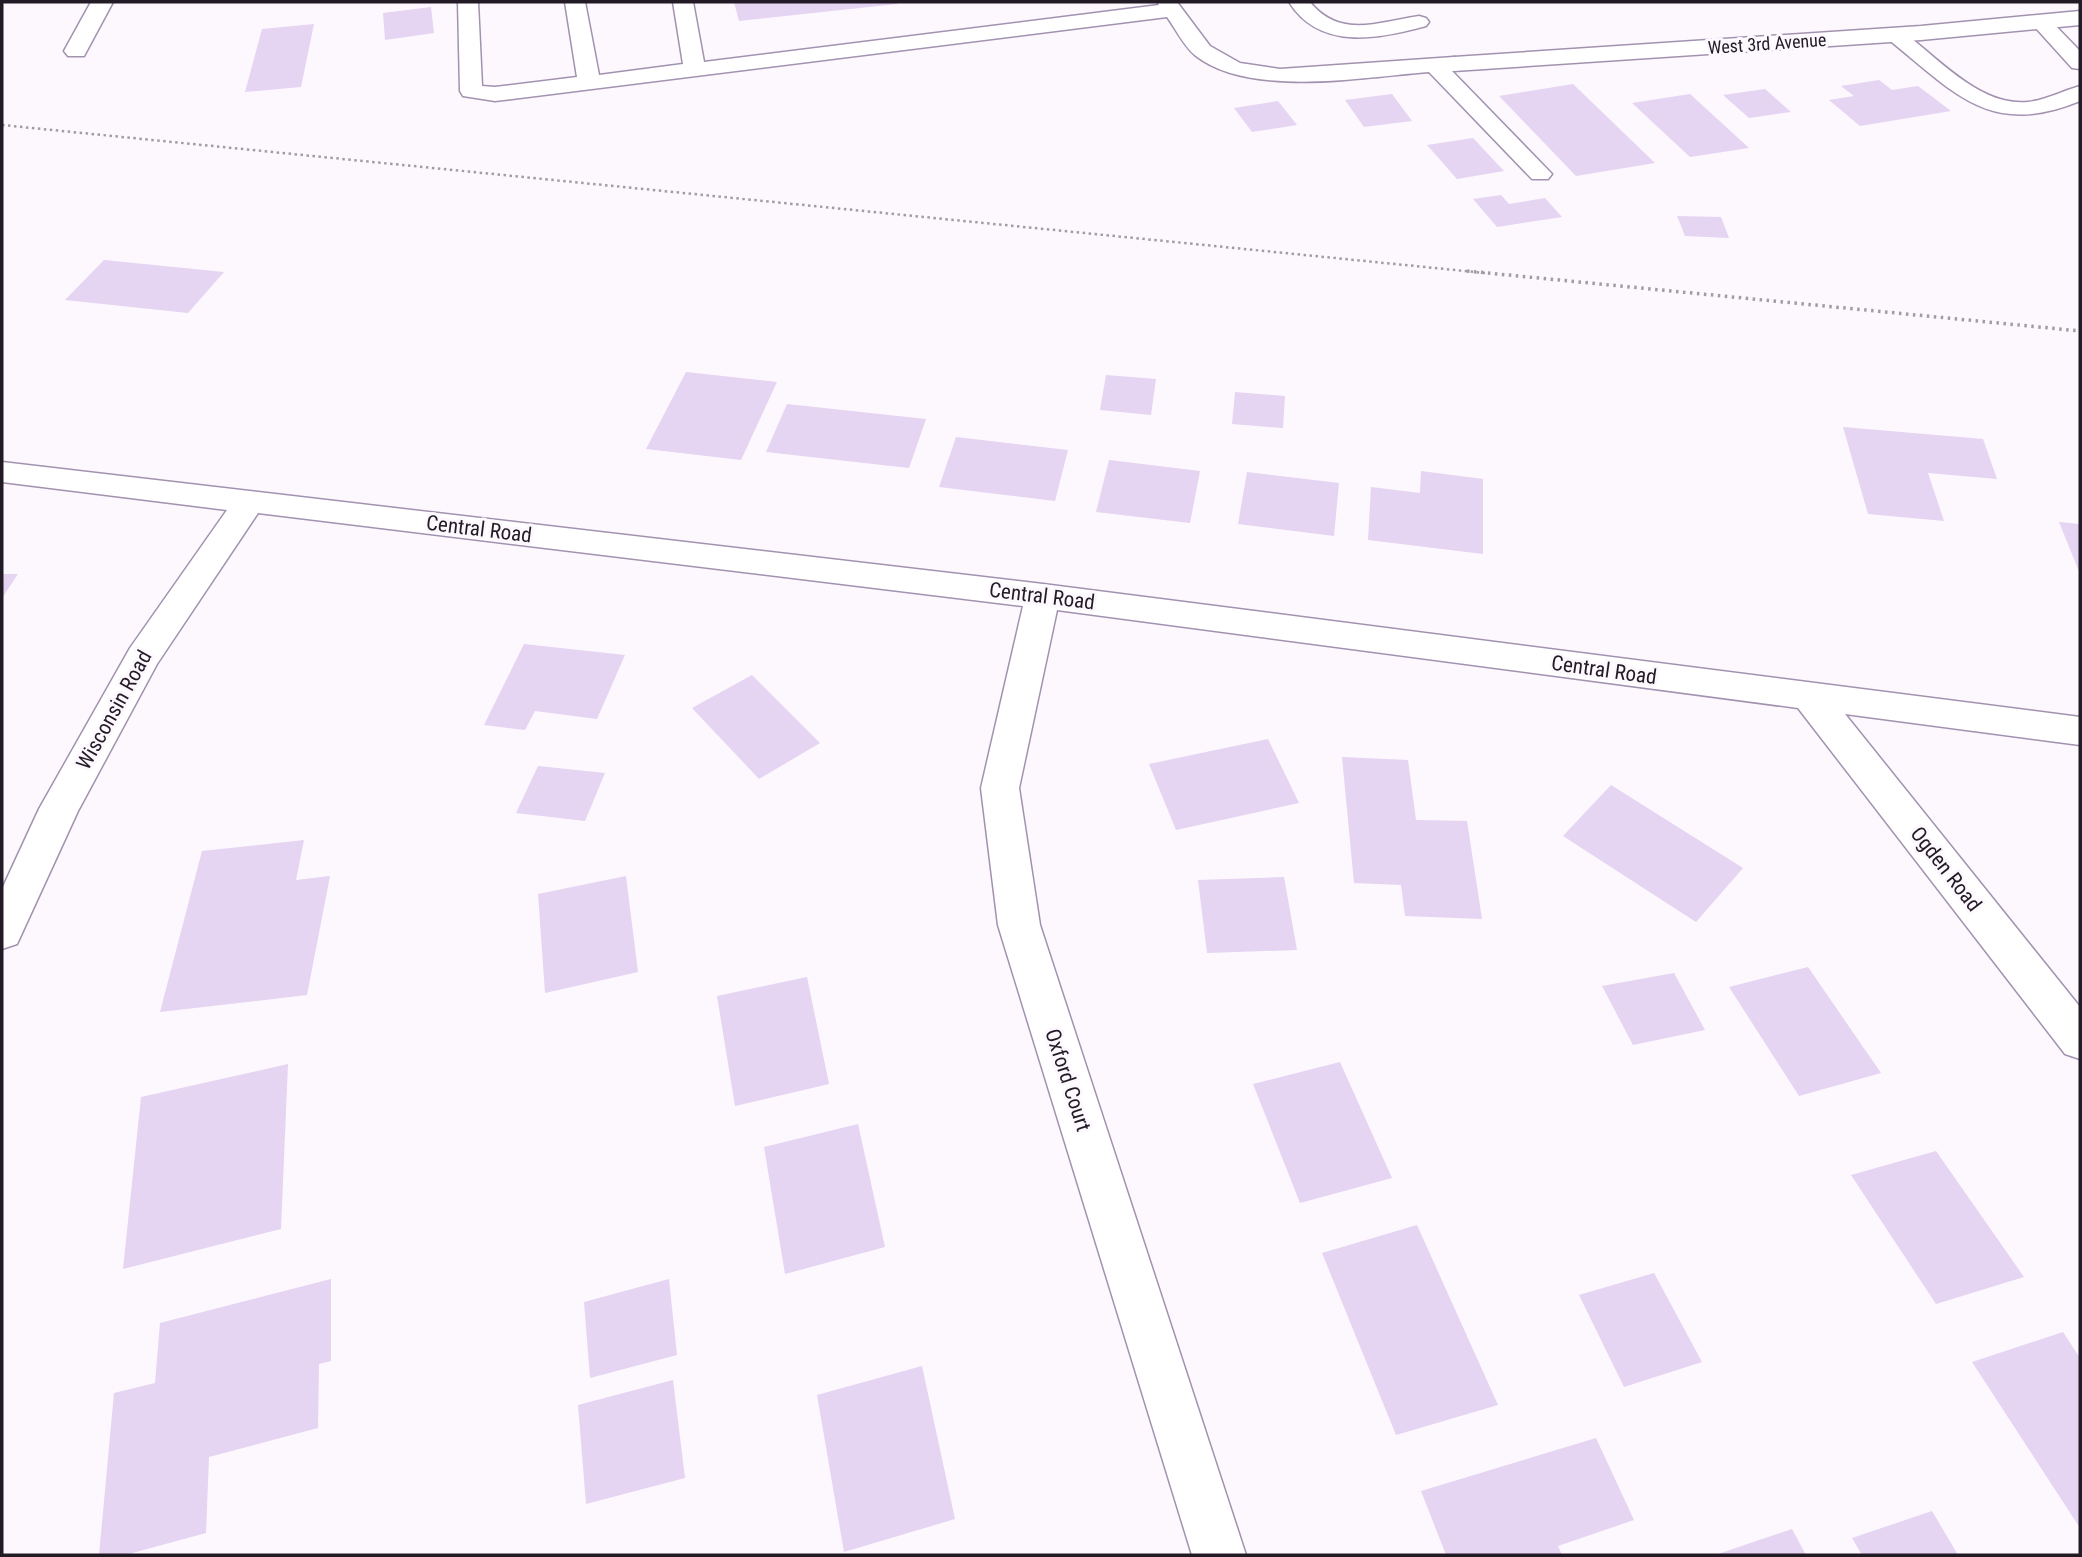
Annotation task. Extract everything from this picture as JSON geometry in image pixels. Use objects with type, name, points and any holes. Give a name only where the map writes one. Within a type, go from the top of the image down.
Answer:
[{"type":"street","points":[[76,51],[102,2]]},
{"type":"street","name":"West 3rd Avenue","points":[[1444,65],[1895,35],[2080,18]]},
{"type":"street","name":"Central Road","points":[[2,472],[1043,596],[2080,731]]},
{"type":"street","name":"Wisconsin Road","points":[[2,932],[59,809],[143,657],[249,502]]},
{"type":"street","name":"Oxford Court","points":[[1043,596],[1000,788],[1019,925],[1219,1555]]},
{"type":"street","name":"Ogden Road","points":[[1811,698],[2080,1040]]},
{"type":"lane","points":[[468,2],[471,91],[495,94],[1170,6],[1202,51],[1234,68],[1280,76],[1444,65]]},
{"type":"lane","points":[[575,2],[589,82]]},
{"type":"lane","points":[[683,2],[695,70]]},
{"type":"lane","points":[[1299,2],[1314,20],[1328,28],[1362,30],[1419,22]]},
{"type":"lane","points":[[1401,2],[1419,22],[1444,65],[1540,174]]},
{"type":"lane","points":[[2041,22],[2080,63]]},
{"type":"lane","points":[[1895,35],[1978,98],[2012,109],[2059,103],[2080,93]]},
{"type":"path","points":[[2,124],[520,178],[2080,331]]},
{"type":"building","points":[[734,2],[897,2],[897,4],[739,21]]},
{"type":"building","points":[[431,7],[434,33],[385,40],[383,13]]},
{"type":"building","points":[[314,24],[301,87],[245,92],[262,29]]},
{"type":"building","points":[[1879,80],[1892,90],[1918,86],[1951,111],[1860,126],[1829,100],[1854,96],[1841,86]]},
{"type":"building","points":[[1573,84],[1655,163],[1576,176],[1499,96]]},
{"type":"building","points":[[1765,89],[1791,112],[1749,118],[1723,95]]},
{"type":"building","points":[[1392,94],[1412,121],[1364,127],[1345,100]]},
{"type":"building","points":[[1690,94],[1749,148],[1690,157],[1632,103]]},
{"type":"building","points":[[1278,101],[1297,125],[1252,132],[1234,108]]},
{"type":"building","points":[[1473,138],[1504,171],[1457,179],[1427,145]]},
{"type":"building","points":[[1501,195],[1509,204],[1545,198],[1562,217],[1497,227],[1473,199]]},
{"type":"building","points":[[1677,216],[1721,217],[1729,238],[1685,236]]},
{"type":"building","points":[[104,260],[224,272],[188,313],[65,300]]},
{"type":"building","points":[[686,372],[777,382],[741,460],[646,449]]},
{"type":"building","points":[[1106,375],[1156,379],[1151,415],[1100,410]]},
{"type":"building","points":[[1235,392],[1285,396],[1283,428],[1232,424]]},
{"type":"building","points":[[787,404],[926,419],[909,468],[766,452]]},
{"type":"building","points":[[1843,427],[1983,439],[1997,479],[1928,473],[1944,521],[1868,514]]},
{"type":"building","points":[[956,437],[1068,450],[1055,501],[939,487]]},
{"type":"building","points":[[1109,460],[1200,471],[1190,523],[1096,512]]},
{"type":"building","points":[[1421,471],[1483,479],[1483,554],[1368,540],[1371,487],[1420,493]]},
{"type":"building","points":[[1247,472],[1339,483],[1334,536],[1238,524]]},
{"type":"building","points":[[2059,522],[2080,524],[2080,574]]},
{"type":"building","points":[[2,574],[18,574],[2,598]]},
{"type":"building","points":[[524,644],[625,655],[597,719],[535,711],[525,730],[484,725]]},
{"type":"building","points":[[752,675],[820,743],[759,779],[692,708]]},
{"type":"building","points":[[1268,739],[1299,803],[1176,830],[1149,764]]},
{"type":"building","points":[[1342,757],[1408,760],[1416,820],[1467,821],[1482,919],[1405,916],[1401,885],[1354,883]]},
{"type":"building","points":[[538,766],[605,773],[585,821],[516,813]]},
{"type":"building","points":[[1611,785],[1743,868],[1696,922],[1563,836]]},
{"type":"building","points":[[304,840],[296,880],[330,876],[307,995],[160,1012],[202,851]]},
{"type":"building","points":[[626,876],[638,972],[545,993],[538,894]]},
{"type":"building","points":[[1284,877],[1297,950],[1207,953],[1198,880]]},
{"type":"building","points":[[1808,967],[1881,1073],[1799,1096],[1729,987]]},
{"type":"building","points":[[1674,973],[1705,1030],[1633,1045],[1602,986]]},
{"type":"building","points":[[807,977],[829,1084],[735,1106],[717,996]]},
{"type":"building","points":[[1340,1062],[1392,1178],[1300,1203],[1253,1084]]},
{"type":"building","points":[[288,1064],[281,1229],[123,1269],[141,1097]]},
{"type":"building","points":[[858,1124],[885,1247],[785,1274],[764,1147]]},
{"type":"building","points":[[1936,1151],[2024,1277],[1936,1304],[1851,1175]]},
{"type":"building","points":[[1417,1225],[1498,1405],[1396,1435],[1322,1253]]},
{"type":"building","points":[[1654,1273],[1702,1362],[1624,1387],[1579,1295]]},
{"type":"building","points":[[331,1279],[331,1361],[319,1364],[318,1428],[209,1457],[206,1533],[125,1555],[99,1555],[114,1393],[155,1383],[160,1323]]},
{"type":"building","points":[[669,1279],[677,1355],[590,1378],[584,1302]]},
{"type":"building","points":[[2063,1332],[2080,1358],[2080,1528],[1972,1362]]},
{"type":"building","points":[[922,1366],[955,1519],[844,1552],[817,1395]]},
{"type":"building","points":[[673,1380],[685,1478],[586,1504],[578,1405]]},
{"type":"building","points":[[1596,1438],[1634,1520],[1558,1546],[1562,1555],[1446,1555],[1421,1491]]},
{"type":"building","points":[[1932,1511],[1958,1555],[1862,1555],[1852,1538]]},
{"type":"building","points":[[1792,1529],[1806,1555],[1715,1555]]}]
